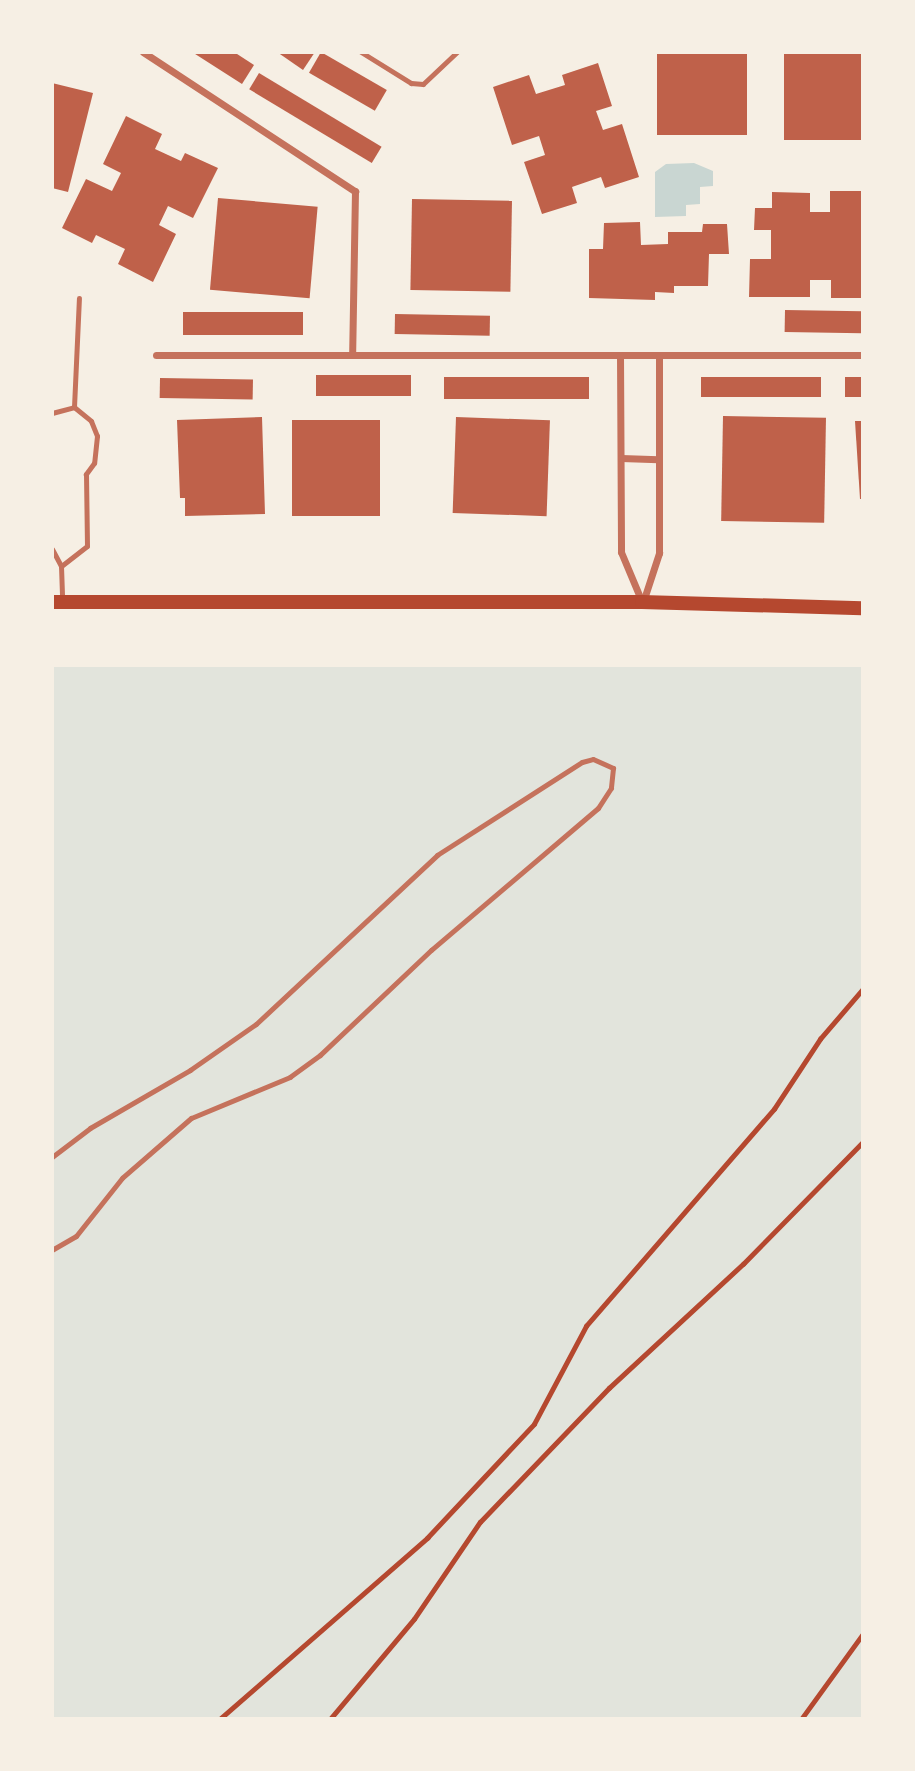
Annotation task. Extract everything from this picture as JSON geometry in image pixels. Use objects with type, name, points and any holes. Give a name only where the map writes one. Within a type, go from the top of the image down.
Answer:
[{"type":"main road","points":[[57,602],[642,602],[863,608]]},
{"type":"street","points":[[143,52],[355,191],[352,355]]},
{"type":"street","points":[[156,355],[863,355]]},
{"type":"street","points":[[620,355],[621,552],[642,602]]},
{"type":"street","points":[[642,602],[659,553],[659,356]]},
{"type":"street","points":[[621,458],[659,459]]},
{"type":"lane","points":[[361,52],[411,83],[423,84],[457,52]]},
{"type":"lane","points":[[74,407],[79,298]]},
{"type":"lane","points":[[52,413],[74,407]]},
{"type":"lane","points":[[61,566],[87,546],[86,474],[94,463],[97,436],[91,421],[74,407]]},
{"type":"lane","points":[[52,549],[61,566],[57,602]]},
{"type":"lane","points":[[52,1157],[90,1128],[190,1070],[257,1024],[437,855],[582,762],[593,759],[613,768],[611,788],[598,808],[431,950],[320,1055],[290,1077],[191,1118],[122,1178],[76,1236],[52,1250]]},
{"type":"path","points":[[221,1718],[427,1538],[534,1424],[594,1314],[774,1109],[820,1039],[863,990]]},
{"type":"path","points":[[331,1718],[426,1603],[480,1522],[609,1388],[743,1264],[863,1143]]},
{"type":"path","points":[[802,1718],[863,1635]]},
{"type":"shaded area","points":[[694,163],[713,171],[713,186],[700,187],[700,204],[686,205],[686,216],[655,217],[655,172],[666,164]]},
{"type":"shaded area","points":[[53,667],[862,667],[862,1718],[53,1718]]},
{"type":"building","points":[[192,52],[234,52],[254,65],[242,84]]},
{"type":"building","points":[[277,52],[315,52],[303,70]]},
{"type":"building","points":[[321,52],[387,90],[375,111],[309,73]]},
{"type":"building","points":[[657,52],[747,52],[747,135],[657,135]]},
{"type":"building","points":[[784,52],[862,52],[862,140],[784,140]]},
{"type":"building","points":[[598,63],[612,106],[596,111],[603,130],[622,124],[639,177],[605,188],[601,177],[572,187],[577,203],[542,214],[524,162],[545,155],[539,136],[512,145],[493,87],[529,75],[536,94],[565,85],[562,75]]},
{"type":"building","points":[[259,73],[382,147],[372,163],[249,89]]},
{"type":"building","points":[[52,83],[93,93],[68,192],[52,188]]},
{"type":"building","points":[[126,116],[162,134],[155,149],[181,161],[185,153],[218,168],[193,218],[168,206],[159,225],[176,234],[153,282],[118,264],[125,249],[96,235],[92,243],[62,228],[86,179],[112,191],[121,173],[103,164]]},
{"type":"building","points":[[830,191],[862,191],[862,298],[831,298],[831,280],[810,280],[810,297],[749,297],[750,259],[771,259],[771,230],[754,230],[755,208],[772,208],[772,192],[810,193],[810,212],[830,212]]},
{"type":"building","points":[[218,198],[318,207],[310,298],[210,290]]},
{"type":"building","points":[[412,199],[512,201],[510,292],[410,290]]},
{"type":"building","points":[[640,222],[641,245],[668,244],[668,232],[702,232],[703,224],[727,224],[729,254],[709,254],[708,286],[674,286],[674,293],[655,292],[655,300],[589,298],[589,249],[603,249],[604,223]]},
{"type":"building","points":[[785,310],[862,311],[862,333],[785,332]]},
{"type":"building","points":[[183,312],[303,312],[303,335],[183,335]]},
{"type":"building","points":[[395,314],[490,316],[490,336],[395,334]]},
{"type":"building","points":[[316,375],[411,375],[411,396],[316,396]]},
{"type":"building","points":[[444,377],[589,377],[589,399],[444,399]]},
{"type":"building","points":[[701,377],[821,377],[821,397],[701,397]]},
{"type":"building","points":[[845,377],[862,377],[862,397],[845,397]]},
{"type":"building","points":[[160,378],[253,380],[253,400],[160,398]]},
{"type":"building","points":[[723,416],[826,418],[824,523],[721,521]]},
{"type":"building","points":[[262,417],[265,514],[185,516],[185,498],[180,498],[177,420]]},
{"type":"building","points":[[456,417],[550,420],[547,516],[453,513]]},
{"type":"building","points":[[292,420],[380,420],[380,516],[292,516]]},
{"type":"building","points":[[855,421],[862,421],[862,499],[860,499]]}]
